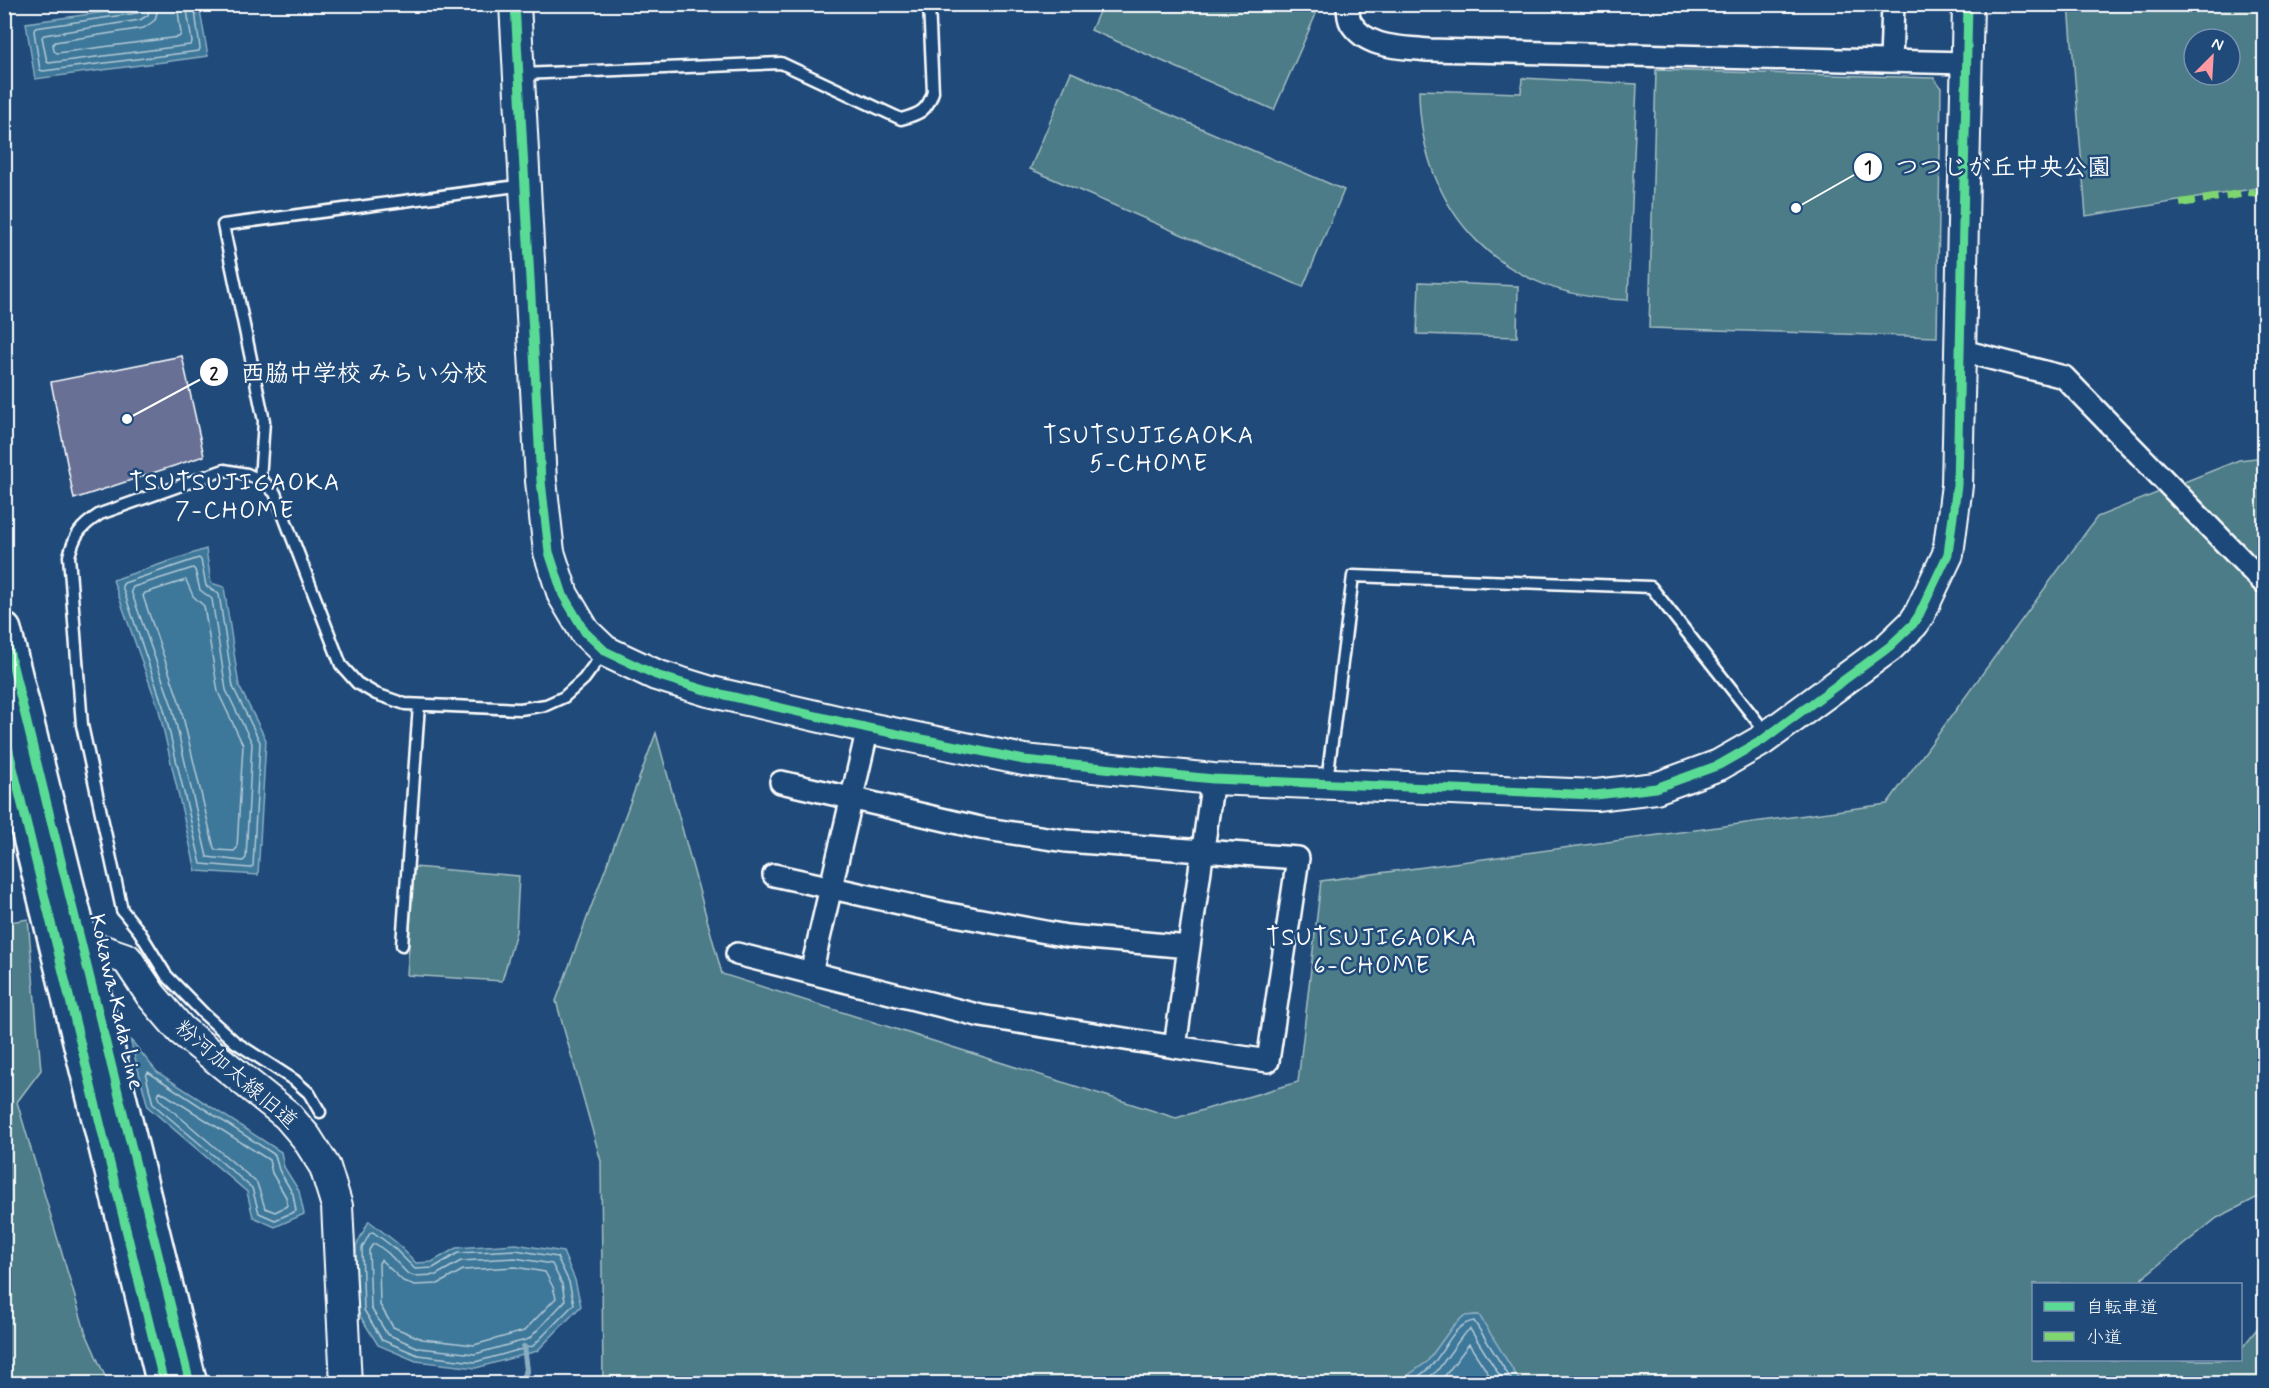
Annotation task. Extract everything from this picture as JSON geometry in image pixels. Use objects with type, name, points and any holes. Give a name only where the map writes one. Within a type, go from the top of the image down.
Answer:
[{"type":"main road","name":"Kokawa Kada Line","points":[[4,630],[190,1383]]},
{"type":"main road","name":"Kokawa Kada Line","points":[[4,731],[164,1383]]},
{"type":"street","points":[[514,4],[541,481],[549,552],[563,595],[585,632],[605,651],[656,675],[677,682],[868,728],[1024,760],[1213,779],[1596,795],[1656,788],[1719,765],[1768,735],[1889,647],[1913,624],[1948,554],[1957,485],[1968,4]]},
{"type":"street","points":[[1348,4],[1350,22],[1365,37],[1381,45],[1416,49],[1967,63]]},
{"type":"street","points":[[1891,61],[1893,4]]},
{"type":"street","points":[[1959,350],[2064,377],[2265,583]]},
{"type":"street","points":[[811,973],[868,728]]},
{"type":"street","points":[[1175,1047],[1213,779]]},
{"type":"street","points":[[737,954],[981,1016],[1268,1061],[1298,858],[1045,838],[980,828],[781,782]]},
{"type":"street","points":[[774,875],[944,913],[1067,936],[1189,947]]},
{"type":"street","name":"粉河加太線旧道","points":[[85,954],[101,950],[127,959],[151,995],[181,1030],[287,1115],[306,1137],[325,1167],[337,1206],[346,1383]]},
{"type":"lane","points":[[518,74],[781,63],[902,119],[918,114],[929,105],[933,92],[929,4]]},
{"type":"lane","points":[[260,480],[264,421],[223,225],[524,185]]},
{"type":"lane","points":[[320,1112],[309,1093],[294,1080],[235,1042],[204,1014],[166,975],[139,931],[122,910],[82,725],[69,556],[75,535],[100,514],[224,470],[247,474],[260,480],[275,493],[341,665],[357,683],[376,694],[405,704],[419,705],[520,709],[546,705],[564,697],[584,679],[605,651]]},
{"type":"lane","points":[[1326,784],[1353,576],[1651,587],[1768,735]]},
{"type":"lane","points":[[402,945],[419,705]]},
{"type":"green space","points":[[1293,4],[1316,14],[1274,110],[1091,30],[1102,5]]},
{"type":"green space","points":[[2069,5],[2264,5],[2264,187],[2086,216]]},
{"type":"green space","points":[[1656,70],[1934,78],[1941,88],[1937,337],[1649,328]]},
{"type":"green space","points":[[1071,72],[1344,190],[1303,287],[1030,169]]},
{"type":"green space","points":[[1522,78],[1637,84],[1628,300],[1583,296],[1543,284],[1507,266],[1477,241],[1453,211],[1434,175],[1423,135],[1419,90],[1521,93]]},
{"type":"green space","points":[[1419,282],[1518,286],[1517,337],[1417,334]]},
{"type":"green space","points":[[2264,457],[2264,1194],[2217,1218],[2142,1278],[2142,1283],[2032,1283],[2032,1361],[2242,1361],[2242,1348],[2264,1320],[2264,1383],[1521,1383],[1478,1315],[1464,1316],[1453,1326],[1427,1362],[1403,1379],[1401,1383],[603,1383],[601,1161],[556,1001],[656,733],[722,974],[1176,1118],[1298,1082],[1321,881],[1887,804],[2097,517],[2239,460]]},
{"type":"green space","points":[[414,867],[519,876],[516,932],[502,981],[407,975]]},
{"type":"green space","points":[[28,919],[41,1070],[17,1102],[85,1331],[108,1383],[5,1383],[4,923]]},
{"type":"water","points":[[156,5],[199,5],[208,56],[35,79],[26,23]]},
{"type":"water","points":[[206,549],[211,583],[224,587],[239,686],[266,740],[258,875],[196,871],[159,710],[113,580]]},
{"type":"water","points":[[130,1039],[157,1072],[281,1152],[284,1167],[299,1191],[304,1214],[275,1227],[253,1217],[247,1192],[148,1107]]},
{"type":"water","points":[[369,1221],[397,1243],[416,1263],[432,1262],[456,1248],[516,1244],[563,1252],[575,1280],[581,1306],[537,1351],[476,1368],[416,1361],[378,1345],[357,1311],[356,1246]]},
{"type":"water","points":[[1479,1315],[1521,1383],[1401,1383],[1403,1379],[1427,1362],[1453,1326],[1464,1316]]},
{"type":"building","points":[[1761,4],[1792,4],[1790,11]]},
{"type":"building","points":[[182,356],[204,456],[74,499],[51,382]]},
{"type":"waterway","points":[[519,1384],[527,1370],[524,1347]]},
{"type":"marked path","points":[[2180,203],[2247,193],[2264,194]]},
{"type":"cycle path","points":[[515,4],[541,481],[549,552],[563,595],[585,632],[605,651],[656,675],[708,691],[868,728],[1024,760],[1213,779],[1596,795],[1656,788],[1719,765],[1761,741],[1889,647],[1913,624],[1948,554],[1957,485],[1968,4]]},
{"type":"cycle path","points":[[4,630],[190,1384]]},
{"type":"cycle path","points":[[4,731],[164,1384]]},
{"type":"place","name":"つつじが丘中央公園","points":[[1796,208]]},
{"type":"place","name":"西脇中学校 みらい分校","points":[[127,419]]},
{"type":"district","name":"TSUTSUJIGAOKA 5-CHOME","points":[[1149,450]]},
{"type":"district","name":"TSUTSUJIGAOKA 7-CHOME","points":[[235,497]]},
{"type":"district","name":"TSUTSUJIGAOKA 6-CHOME","points":[[1372,952]]}]
